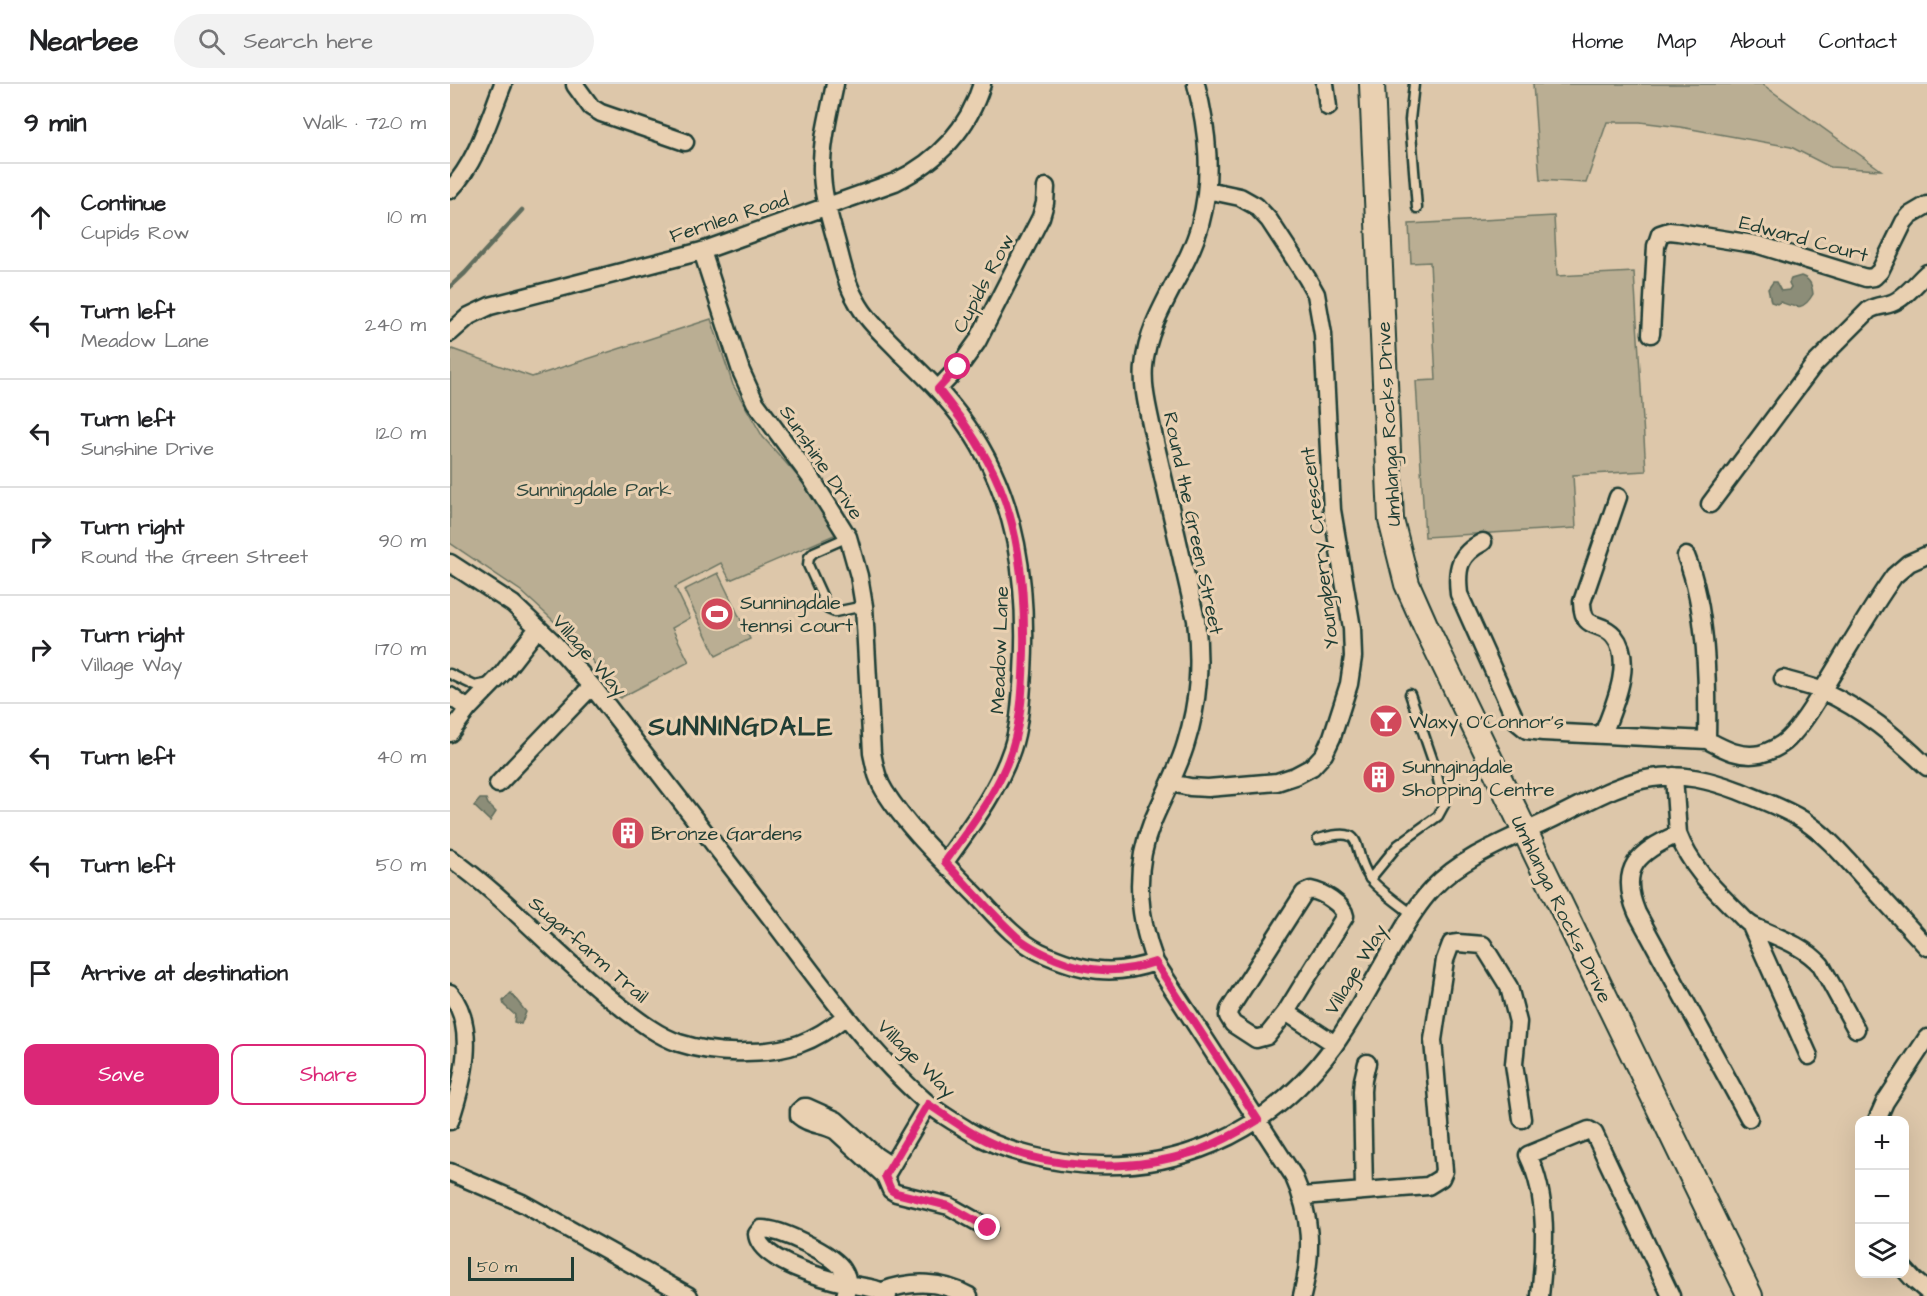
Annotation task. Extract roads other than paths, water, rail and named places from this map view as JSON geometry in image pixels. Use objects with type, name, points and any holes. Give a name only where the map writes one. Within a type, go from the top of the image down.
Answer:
[{"type":"main road","name":"Umhlanga Rocks Drive","points":[[1372,84],[1391,520],[1407,584],[1472,724],[1750,1296]]},
{"type":"street","points":[[450,190],[467,167],[503,84]]},
{"type":"street","points":[[574,84],[591,107],[601,113],[685,142]]},
{"type":"street","name":"Meadow Lane","points":[[835,84],[822,162],[822,179],[827,207],[847,280],[856,301],[867,318],[938,389],[967,426],[983,453],[1005,501],[1022,569],[1024,620],[1021,708],[1012,749],[996,786],[945,862]]},
{"type":"street","name":"Fernlea Road","points":[[450,333],[469,316],[490,306],[702,251],[896,182],[917,171],[952,142],[968,119],[982,84]]},
{"type":"street","name":"Round the Green Street","points":[[1196,84],[1209,148],[1207,190],[1193,245],[1149,339],[1144,366],[1146,398],[1190,586],[1199,650],[1200,677],[1186,745],[1144,843],[1140,867],[1139,901],[1155,962],[1258,1120]]},
{"type":"street","points":[[1325,84],[1328,107]]},
{"type":"street","name":"Cupids Row","points":[[938,389],[977,342],[1041,217],[1045,204],[1046,187]]},
{"type":"street","name":"Youngberry Crescent","points":[[1171,783],[1190,788],[1208,788],[1278,782],[1312,767],[1324,754],[1332,737],[1349,684],[1353,657],[1352,628],[1332,510],[1323,334],[1316,294],[1269,220],[1256,206],[1240,197],[1207,190]]},
{"type":"street","name":"Edward Court","points":[[1651,334],[1656,246],[1663,232],[1678,232],[1759,245],[1866,278],[1874,277],[1880,271],[1904,222],[1910,215],[1927,205]]},
{"type":"street","name":"Sunshine Drive","points":[[702,251],[741,371],[755,402],[811,478],[848,537],[864,606],[871,743],[876,774],[883,790],[919,836],[1017,937],[1038,952],[1074,966],[1111,972],[1136,969],[1155,962]]},
{"type":"street","points":[[1710,504],[1813,366],[1869,310],[1897,300],[1927,273]]},
{"type":"street","points":[[1874,277],[1878,305]]},
{"type":"street","points":[[1603,734],[1617,699],[1623,670],[1620,646],[1613,634],[1587,622],[1582,615],[1582,602],[1618,497]]},
{"type":"street","points":[[1483,542],[1469,549],[1461,562],[1457,578],[1460,594],[1516,721],[1527,730],[1707,740],[1728,751],[1743,755],[1761,754],[1774,749],[1788,739],[1822,691],[1894,576],[1909,563],[1927,555]]},
{"type":"street","points":[[1686,556],[1694,576],[1702,626],[1707,694],[1707,740]]},
{"type":"street","name":"Village Way","points":[[450,563],[513,604],[553,642],[592,686],[846,1016],[897,1073],[928,1104],[974,1134],[1012,1151],[1048,1160],[1126,1165],[1161,1160],[1197,1151],[1228,1138],[1258,1120],[1309,1077],[1335,1044],[1412,914],[1432,889],[1455,869],[1611,790],[1651,778],[1695,777],[1717,783],[1800,818],[1831,842],[1927,947]]},
{"type":"street","points":[[450,733],[538,628]]},
{"type":"street","points":[[1783,679],[1822,691],[1880,724],[1897,737],[1927,767]]},
{"type":"street","points":[[498,784],[592,686]]},
{"type":"street","points":[[450,696],[468,709]]},
{"type":"street","points":[[1674,776],[1678,834],[1684,850],[1705,880],[1751,926],[1809,1056]]},
{"type":"street","points":[[1678,834],[1652,847],[1634,866],[1629,880],[1630,896],[1637,913],[1749,1118]]},
{"type":"street","name":"Sugarfarm Trail","points":[[450,858],[480,879],[577,971],[608,997],[644,1024],[678,1042],[727,1053],[774,1051],[792,1048],[813,1039],[846,1016]]},
{"type":"street","points":[[1311,890],[1316,891],[1341,907],[1345,916],[1286,1012],[1271,1033],[1262,1039],[1257,1039],[1233,1024],[1228,1016],[1229,1010],[1304,893],[1311,890]]},
{"type":"street","points":[[1751,926],[1780,936],[1815,958],[1826,972],[1856,1029]]},
{"type":"street","points":[[1302,1196],[1428,1186],[1442,1178],[1444,1171],[1433,1040],[1445,960],[1451,944],[1483,945],[1509,987],[1518,1022],[1514,1064],[1522,1119]]},
{"type":"street","points":[[450,993],[465,1020],[467,1041],[455,1082],[450,1121]]},
{"type":"street","points":[[1286,1012],[1335,1044]]},
{"type":"street","points":[[1879,1116],[1885,1102],[1927,1038]]},
{"type":"street","points":[[1364,1191],[1362,1091],[1367,1063]]},
{"type":"street","points":[[888,1171],[928,1104]]},
{"type":"street","points":[[888,1171],[836,1131],[802,1119],[799,1111],[807,1107],[831,1117],[888,1171],[891,1190],[949,1206],[988,1228]]},
{"type":"street","points":[[1258,1120],[1293,1175],[1308,1218],[1309,1269],[1302,1296]]},
{"type":"street","points":[[1540,1296],[1543,1272],[1540,1188],[1528,1155],[1587,1130],[1594,1133],[1671,1296]]},
{"type":"street","points":[[450,1172],[522,1203],[689,1296]]},
{"type":"street","points":[[847,1290],[843,1269],[836,1261],[773,1230],[761,1229],[757,1234],[764,1248],[777,1257],[847,1290],[886,1294],[911,1283],[953,1289],[969,1296]]},
{"type":"street","points":[[1909,1274],[1927,1291]]},
{"type":"lane","points":[[1414,84],[1410,120],[1417,208]]},
{"type":"lane","points":[[848,537],[814,552],[808,557],[808,565],[828,609],[835,612],[864,606]]},
{"type":"lane","points":[[450,674],[475,686],[494,683]]},
{"type":"lane","points":[[1370,879],[1398,845],[1438,816],[1444,806],[1435,767],[1410,694]]},
{"type":"lane","points":[[1318,839],[1344,833],[1351,836],[1356,840],[1370,879],[1412,914]]},
{"type":"waterway","points":[[450,287],[522,210]]},
{"type":"place","name":"Sunningdale tennsi court","points":[[717,614]]},
{"type":"place","name":"Waxy O'Connor's","points":[[1386,721]]},
{"type":"place","name":"Sunngingdale Shopping Centre","points":[[1379,777]]},
{"type":"place","name":"Bronze Gardens","points":[[628,833]]},
{"type":"district","name":"SUNNINGDALE","points":[[741,726]]},
{"type":"park label","name":"Sunningdale Park","points":[[594,489]]}]
